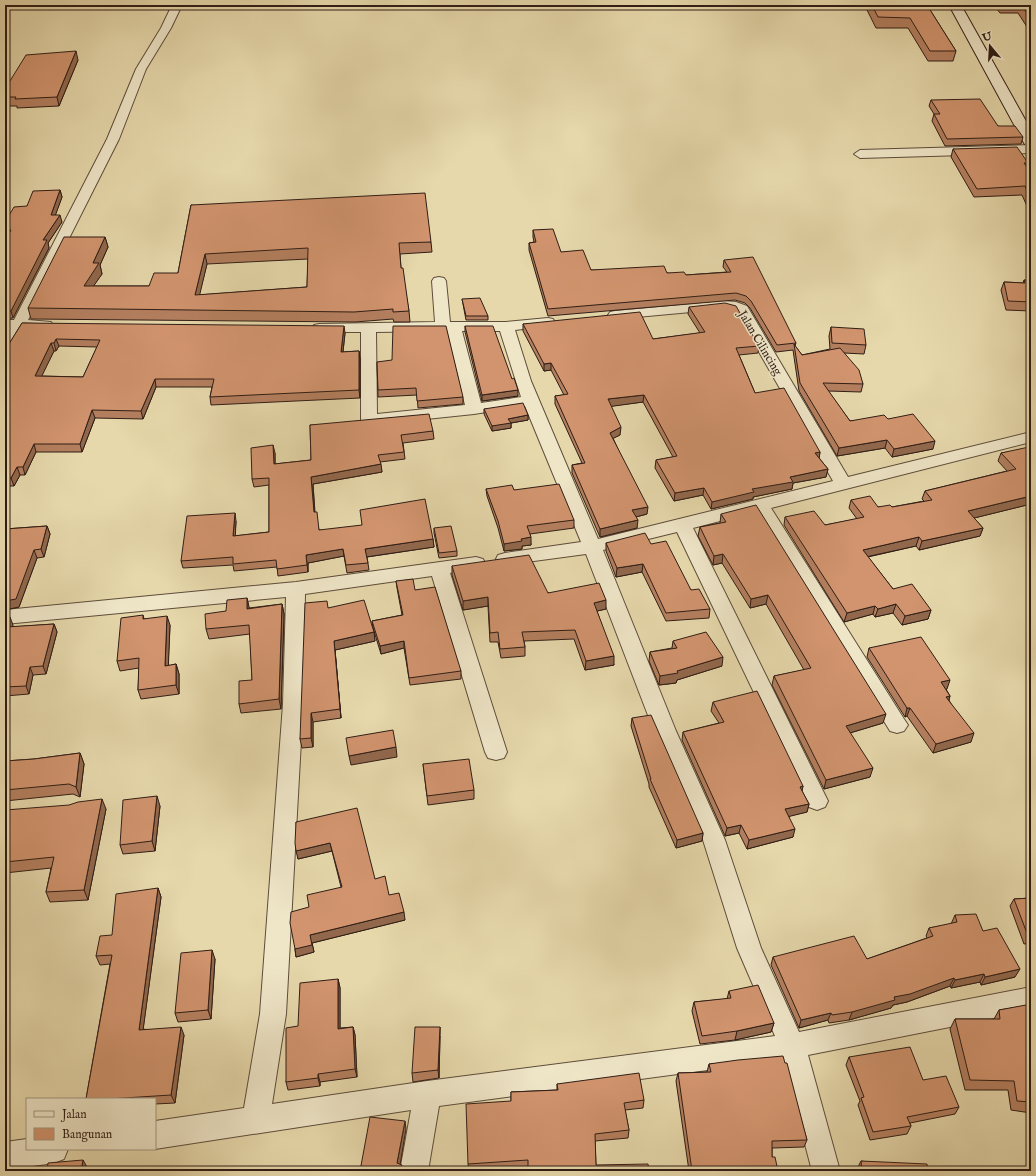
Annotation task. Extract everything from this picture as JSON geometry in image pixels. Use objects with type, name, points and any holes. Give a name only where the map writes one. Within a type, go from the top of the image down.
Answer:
[{"type":"main road","points":[[955,5],[1031,143]]},
{"type":"street","points":[[5,348],[12,324],[113,139],[141,69],[166,28],[177,5]]},
{"type":"street","points":[[860,154],[1031,149]]},
{"type":"street","points":[[439,281],[448,327],[474,409]]},
{"type":"street","name":"Jalan Cilincing","points":[[601,317],[724,305],[736,306],[742,309],[843,484]]},
{"type":"street","points":[[305,327],[368,328],[506,326],[562,321]]},
{"type":"street","points":[[12,324],[59,325]]},
{"type":"street","points":[[506,326],[523,381],[592,547],[665,731],[714,840],[749,948],[792,1046],[826,1171]]},
{"type":"street","points":[[368,328],[362,420],[474,409],[531,400]]},
{"type":"street","points":[[5,617],[296,589],[592,547],[1031,437]]},
{"type":"street","points":[[760,505],[897,725]]},
{"type":"street","points":[[682,524],[817,801]]},
{"type":"street","points":[[439,568],[472,679],[496,752]]},
{"type":"street","points":[[256,1120],[273,1014],[293,704],[296,589]]},
{"type":"street","points":[[156,1135],[426,1094],[792,1046],[1031,999]]},
{"type":"street","points":[[414,1171],[426,1094]]},
{"type":"street","points":[[5,1156],[47,1150]]},
{"type":"building","points":[[872,5],[927,5],[956,51],[930,51],[910,18],[878,17]]},
{"type":"building","points":[[1022,5],[1031,5],[1031,20]]},
{"type":"building","points":[[76,51],[57,97],[15,99],[16,97],[5,97],[5,89],[26,55]]},
{"type":"building","points":[[980,99],[998,126],[1015,126],[1023,137],[947,139],[934,114],[940,114],[931,100]]},
{"type":"building","points":[[1017,147],[1028,163],[1024,163],[1031,173],[1031,201],[1025,186],[977,189],[953,149]]},
{"type":"building","points":[[60,190],[51,215],[60,215],[43,240],[47,240],[11,311],[5,311],[5,241],[11,230],[5,230],[5,222],[14,207],[27,206],[33,191]]},
{"type":"building","points":[[425,193],[431,242],[399,243],[401,268],[403,268],[409,311],[393,312],[393,309],[354,312],[28,308],[64,237],[105,237],[93,263],[99,263],[84,286],[149,286],[154,273],[178,273],[191,205]],"holes":[[[308,248],[307,287],[195,295],[205,254]]]},
{"type":"building","points":[[553,229],[561,252],[583,250],[591,270],[664,266],[667,273],[684,272],[686,275],[731,272],[724,260],[753,257],[796,343],[777,345],[751,301],[746,296],[736,293],[548,309],[529,243],[536,242],[533,230]]},
{"type":"building","points":[[1024,280],[1031,281],[1031,302],[1008,301],[1004,282],[1025,283]]},
{"type":"building","points":[[480,298],[488,316],[466,316],[462,299]]},
{"type":"building","points":[[725,303],[736,306],[759,346],[736,348],[755,393],[784,388],[820,452],[815,453],[828,469],[790,477],[793,482],[752,489],[754,492],[712,502],[704,488],[675,493],[656,460],[677,456],[644,395],[608,399],[621,427],[610,433],[648,507],[632,510],[638,520],[600,529],[572,465],[585,463],[555,396],[568,394],[551,363],[544,364],[523,324],[640,312],[653,339],[705,332],[689,307]]},
{"type":"building","points":[[22,323],[344,326],[341,352],[359,351],[359,390],[210,397],[214,379],[155,379],[141,411],[92,410],[80,444],[34,444],[23,467],[17,467],[11,478],[5,478],[5,345],[9,344]],"holes":[[[56,339],[100,340],[83,377],[35,376],[51,343],[54,343]]]},
{"type":"building","points":[[393,326],[446,326],[463,397],[417,401],[416,388],[378,390],[377,362],[392,360]]},
{"type":"building","points":[[465,326],[493,326],[512,379],[514,378],[518,390],[482,395]]},
{"type":"building","points":[[831,327],[864,329],[866,345],[832,343]]},
{"type":"building","points":[[794,344],[802,355],[840,348],[859,370],[863,384],[823,383],[850,421],[884,415],[888,419],[913,414],[935,441],[894,449],[887,440],[839,448],[800,383]]},
{"type":"building","points":[[523,403],[528,415],[508,419],[511,423],[492,426],[484,409]]},
{"type":"building","points":[[429,414],[433,431],[401,435],[404,452],[378,455],[381,464],[311,477],[314,512],[317,512],[319,530],[362,525],[360,510],[425,499],[433,539],[365,549],[368,563],[346,565],[343,549],[306,555],[307,565],[277,569],[276,560],[233,564],[233,557],[181,561],[187,516],[235,513],[233,536],[269,532],[269,478],[252,479],[251,448],[273,445],[274,464],[311,460],[310,425]]},
{"type":"building","points":[[1029,447],[1031,449],[1031,496],[968,511],[983,528],[922,541],[919,537],[863,550],[893,589],[912,584],[931,610],[905,616],[896,604],[878,609],[875,606],[847,613],[785,517],[814,511],[825,525],[864,517],[851,500],[870,496],[878,507],[890,505],[892,507],[932,500],[925,491],[1016,469],[1001,453]]},
{"type":"building","points":[[559,484],[574,520],[527,526],[531,537],[521,539],[522,541],[504,544],[498,521],[486,489],[512,485],[514,490]]},
{"type":"building","points":[[756,505],[886,714],[846,726],[873,768],[826,780],[774,676],[811,668],[768,595],[751,599],[723,554],[714,556],[700,527],[726,522],[721,514]]},
{"type":"building","points":[[47,526],[41,549],[34,550],[16,599],[5,601],[5,529]]},
{"type":"building","points":[[451,526],[457,551],[439,553],[434,528]]},
{"type":"building","points":[[645,533],[651,544],[666,541],[691,590],[699,589],[710,609],[666,613],[643,564],[617,568],[606,543]]},
{"type":"building","points":[[529,555],[548,593],[599,583],[606,600],[594,603],[614,656],[586,661],[575,630],[522,632],[525,647],[500,649],[498,632],[490,633],[488,597],[463,601],[452,566]]},
{"type":"building","points":[[413,579],[415,590],[435,587],[461,671],[409,678],[404,641],[380,646],[372,621],[403,615],[396,581]]},
{"type":"building","points":[[247,598],[247,609],[282,604],[279,699],[239,704],[239,681],[252,680],[249,625],[206,629],[205,614],[226,611],[227,600]]},
{"type":"building","points":[[364,600],[374,632],[334,641],[340,709],[311,713],[311,738],[300,739],[305,603],[327,601],[328,608]]},
{"type":"building","points":[[143,615],[143,619],[167,616],[165,666],[176,664],[176,685],[138,690],[139,658],[117,661],[121,618]]},
{"type":"building","points":[[5,617],[10,617],[6,627],[54,624],[43,666],[30,667],[26,686],[5,687]]},
{"type":"building","points":[[706,632],[723,657],[677,671],[678,673],[660,676],[650,652],[677,648],[673,641]]},
{"type":"building","points":[[921,637],[950,680],[941,682],[950,696],[946,697],[974,733],[936,744],[910,708],[907,708],[869,648]]},
{"type":"building","points":[[757,691],[803,786],[800,787],[809,804],[785,809],[795,829],[749,840],[741,825],[727,828],[683,732],[724,722],[713,702]]},
{"type":"building","points":[[651,715],[703,833],[677,840],[650,779],[632,718]]},
{"type":"building","points":[[393,730],[396,747],[349,756],[346,738]]},
{"type":"building","points":[[80,753],[76,787],[69,784],[5,790],[5,761]]},
{"type":"building","points":[[469,759],[474,790],[427,796],[423,764]]},
{"type":"building","points":[[157,796],[152,841],[120,845],[123,800]]},
{"type":"building","points":[[102,799],[84,890],[46,892],[54,857],[5,862],[5,810],[69,805],[78,802]]},
{"type":"building","points":[[357,808],[375,879],[385,876],[389,895],[399,893],[404,912],[310,935],[312,945],[295,949],[290,923],[291,912],[309,907],[307,895],[342,887],[330,843],[296,851],[296,822]]},
{"type":"building","points":[[158,888],[139,1030],[181,1027],[171,1095],[124,1098],[86,1098],[112,955],[96,956],[100,936],[112,935],[116,894]]},
{"type":"building","points":[[1031,898],[1031,936],[1028,936],[1014,899]]},
{"type":"building","points":[[976,914],[983,931],[997,928],[1020,969],[985,977],[984,974],[955,980],[954,978],[910,994],[894,997],[895,1000],[852,1012],[832,1015],[831,1013],[801,1020],[773,957],[854,936],[867,959],[933,936],[929,928],[957,922],[955,915]]},
{"type":"building","points":[[212,950],[208,1010],[175,1013],[181,953]]},
{"type":"building","points":[[338,979],[338,1029],[353,1027],[355,1069],[318,1074],[318,1078],[286,1082],[286,1028],[298,1026],[300,983]]},
{"type":"building","points":[[758,985],[774,1023],[737,1031],[702,1036],[694,1002],[731,998],[729,991]]},
{"type":"building","points":[[1031,1005],[1031,1102],[1017,1101],[1014,1081],[970,1080],[955,1019],[1000,1019],[999,1010]]},
{"type":"building","points":[[415,1027],[440,1027],[438,1070],[412,1073]]},
{"type":"building","points":[[910,1047],[923,1080],[946,1076],[959,1107],[907,1117],[911,1126],[873,1132],[861,1098],[864,1097],[849,1057]]},
{"type":"building","points":[[783,1056],[785,1063],[787,1063],[807,1140],[772,1141],[772,1157],[775,1157],[778,1171],[692,1171],[678,1073],[711,1072],[709,1064]]},
{"type":"building","points":[[639,1073],[644,1100],[624,1103],[629,1130],[595,1134],[596,1165],[648,1164],[649,1171],[528,1171],[528,1160],[468,1164],[466,1104],[511,1101],[511,1092],[558,1090],[557,1084]]},
{"type":"building","points":[[370,1117],[405,1121],[397,1163],[402,1165],[401,1171],[360,1171]]},
{"type":"building","points":[[83,1160],[81,1171],[47,1171],[48,1163]]},
{"type":"building","points":[[861,1161],[927,1164],[928,1171],[862,1171]]},
{"type":"building","points":[[124,1168],[123,1171],[88,1171]]}]
